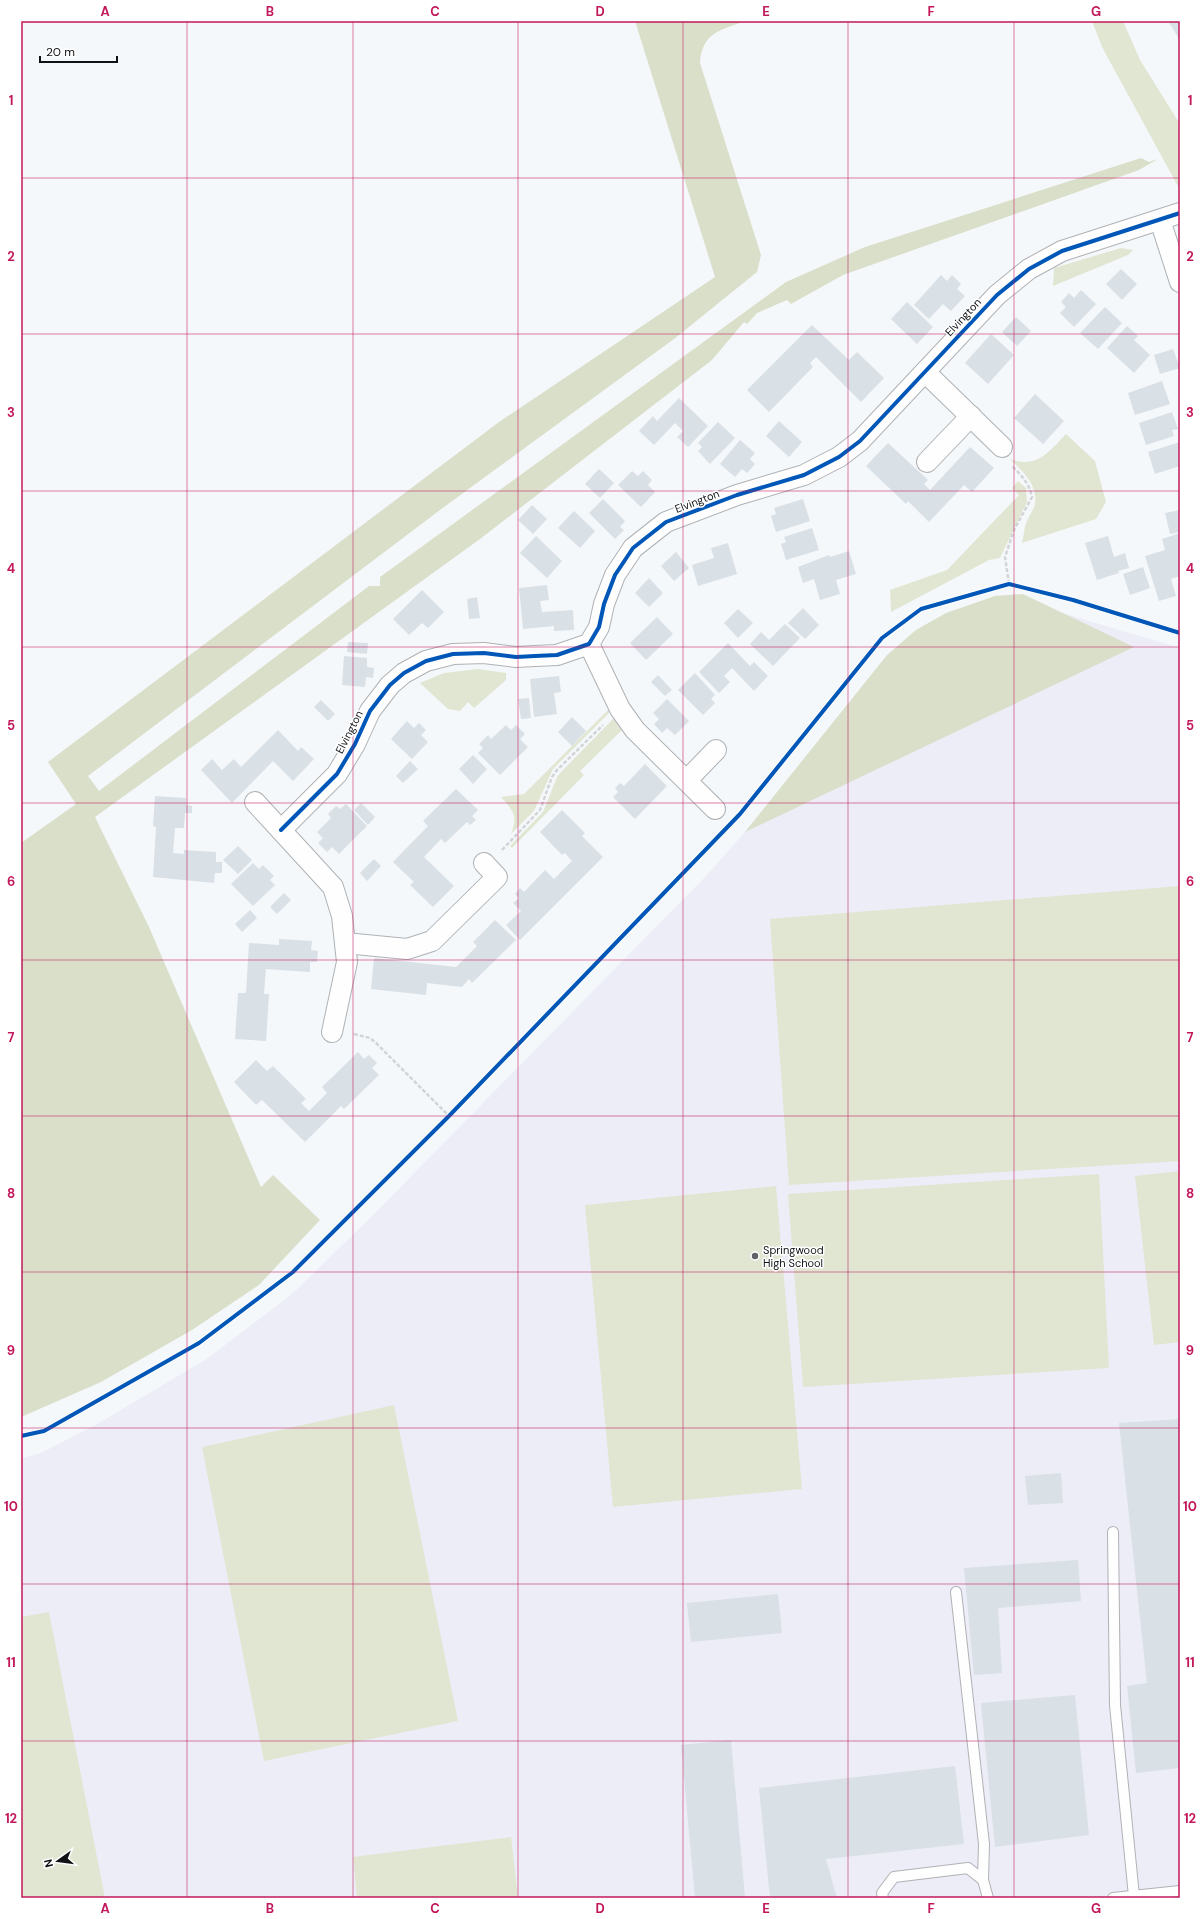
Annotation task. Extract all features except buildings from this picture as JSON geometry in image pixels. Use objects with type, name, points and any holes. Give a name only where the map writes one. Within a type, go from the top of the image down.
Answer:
[{"type":"street","name":"Elvington","points":[[281,830],[337,774],[355,744],[370,711],[390,685],[404,673],[426,661],[453,654],[484,653],[516,657],[557,655],[589,644],[600,627],[604,604],[615,575],[633,548],[666,522],[737,495],[804,475],[839,457],[860,442],[997,295],[1030,269],[1062,251],[1180,213]]},
{"type":"street","points":[[1160,220],[1180,282]]},
{"type":"street","points":[[925,372],[1002,447]]},
{"type":"street","points":[[928,462],[971,416]]},
{"type":"street","points":[[589,644],[620,709],[635,730],[715,809]]},
{"type":"street","points":[[687,780],[716,750]]},
{"type":"street","points":[[255,802],[333,887],[342,916],[346,962],[332,1032]]},
{"type":"street","points":[[345,943],[407,949],[432,941],[497,877],[485,865]]},
{"type":"lane","points":[[1113,1532],[1115,1705],[1134,1896]]},
{"type":"lane","points":[[956,1592],[984,1844],[983,1880],[988,1898]]},
{"type":"lane","points":[[882,1898],[882,1893],[894,1878],[968,1868],[983,1880]]},
{"type":"lane","points":[[1113,1898],[1180,1891]]},
{"type":"path","points":[[1002,447],[1007,461],[1024,477],[1032,496],[1014,530],[1005,557],[1009,584]]},
{"type":"path","points":[[1002,586],[1009,584],[1016,586]]},
{"type":"path","points":[[485,865],[540,810],[552,777],[557,770],[620,709]]},
{"type":"path","points":[[332,1032],[354,1034],[370,1038],[449,1116]]},
{"type":"path","points":[[443,1121],[454,1110]]},
{"type":"shaded area","name":"Springwood High School","points":[[1029,603],[1180,648],[1180,1898],[21,1898],[21,1458],[39,1454],[99,1423],[208,1358],[292,1294],[370,1218],[705,877],[745,832],[878,667],[893,652]]},
{"type":"green space","points":[[635,21],[746,21],[721,30],[709,38],[702,53],[700,63],[761,255],[757,272],[674,339],[444,507],[88,776],[99,791],[369,586],[380,586],[380,577],[786,282],[865,247],[1141,158],[1149,162],[1158,159],[1139,170],[843,275],[791,304],[787,300],[757,313],[747,324],[744,322],[712,360],[480,539],[95,817],[149,927],[261,1187],[273,1175],[320,1220],[259,1285],[192,1330],[101,1382],[21,1417],[21,843],[76,804],[48,762],[499,422],[715,277]]},
{"type":"green space","points":[[1092,21],[1123,21],[1140,60],[1180,124],[1180,190],[1102,47]]},
{"type":"green space","points":[[1121,248],[1133,250],[1128,255],[1053,286],[1054,268]]},
{"type":"green space","points":[[1066,434],[1095,461],[1106,502],[1096,519],[1022,543],[1026,523],[1035,504],[1034,490],[1028,478],[1010,459],[1020,462],[1028,462],[1042,457]]},
{"type":"green space","points":[[1018,481],[1026,488],[1027,502],[1000,558],[989,560],[891,612],[890,590],[947,570],[1019,495],[1012,488]]},
{"type":"green space","points":[[1023,594],[1134,647],[745,832],[887,655],[916,630],[946,613],[995,596]]},
{"type":"green space","points":[[478,669],[506,673],[506,680],[474,708],[468,702],[460,711],[448,709],[420,683],[444,673]]},
{"type":"green space","points":[[609,709],[610,712],[553,769],[534,811],[511,834],[514,814],[501,797],[524,794]]},
{"type":"green space","points":[[614,718],[623,729],[580,771],[584,775],[512,848],[510,846],[543,812],[557,777]]},
{"type":"green space","points":[[1180,886],[1180,1161],[789,1185],[770,919]]},
{"type":"green space","points":[[1180,1171],[1180,1342],[1154,1345],[1135,1176]]},
{"type":"green space","points":[[1099,1174],[1109,1368],[803,1387],[788,1194]]},
{"type":"green space","points":[[776,1186],[802,1489],[613,1507],[585,1205]]},
{"type":"green space","points":[[394,1405],[458,1721],[264,1761],[202,1447]]},
{"type":"green space","points":[[49,1612],[105,1898],[21,1898],[21,1617]]},
{"type":"green space","points":[[511,1837],[518,1898],[357,1898],[353,1857]]},
{"type":"cycle path","points":[[281,830],[337,774],[355,744],[370,711],[390,685],[404,673],[426,661],[453,654],[484,653],[516,657],[557,655],[589,644],[599,627],[604,604],[615,575],[633,548],[666,522],[737,495],[804,475],[839,457],[860,441],[997,295],[1029,269],[1062,251],[1180,213]]},
{"type":"cycle path","points":[[21,1436],[44,1431],[199,1343],[293,1272],[449,1116],[740,814],[882,638],[921,609],[1009,584],[1073,600],[1180,633]]},
{"type":"place","name":"Springwood High School","points":[[755,1256]]}]
